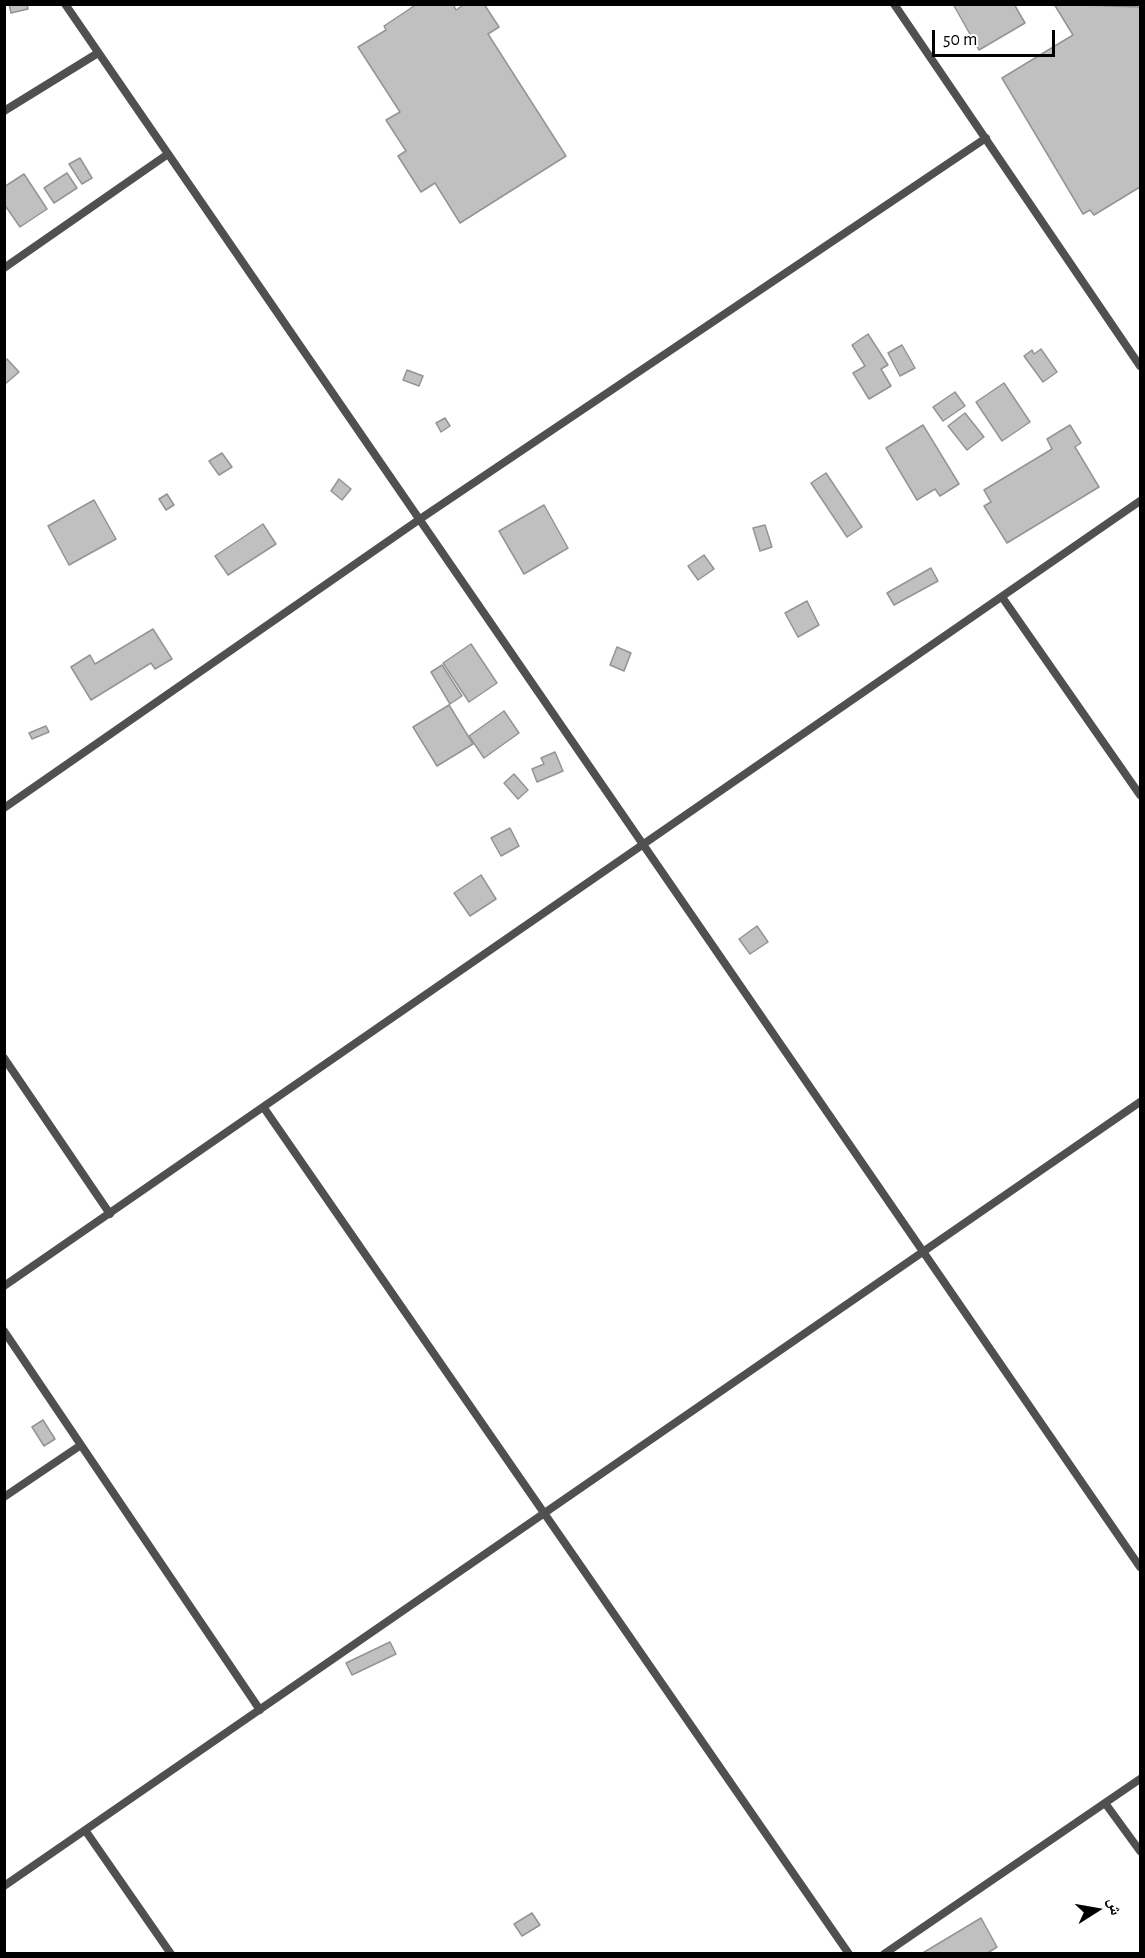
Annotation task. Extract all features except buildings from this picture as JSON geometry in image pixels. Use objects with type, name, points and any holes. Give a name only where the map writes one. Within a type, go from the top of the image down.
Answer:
[{"type":"lane","points":[[65,4],[1140,1567]]},
{"type":"lane","points":[[894,4],[1140,366]]},
{"type":"lane","points":[[4,111],[98,53]]},
{"type":"lane","points":[[4,808],[420,519],[986,138]]},
{"type":"lane","points":[[4,268],[168,154]]},
{"type":"lane","points":[[4,1286],[110,1215],[1140,501]]},
{"type":"lane","points":[[1002,597],[1140,795]]},
{"type":"lane","points":[[4,1058],[110,1215]]},
{"type":"lane","points":[[4,1886],[1140,1102]]},
{"type":"lane","points":[[264,1108],[849,1953]]},
{"type":"lane","points":[[4,1331],[260,1710]]},
{"type":"lane","points":[[4,1497],[81,1445]]},
{"type":"lane","points":[[884,1953],[1140,1779]]},
{"type":"lane","points":[[1105,1803],[1140,1851]]},
{"type":"lane","points":[[85,1830],[171,1953]]}]
